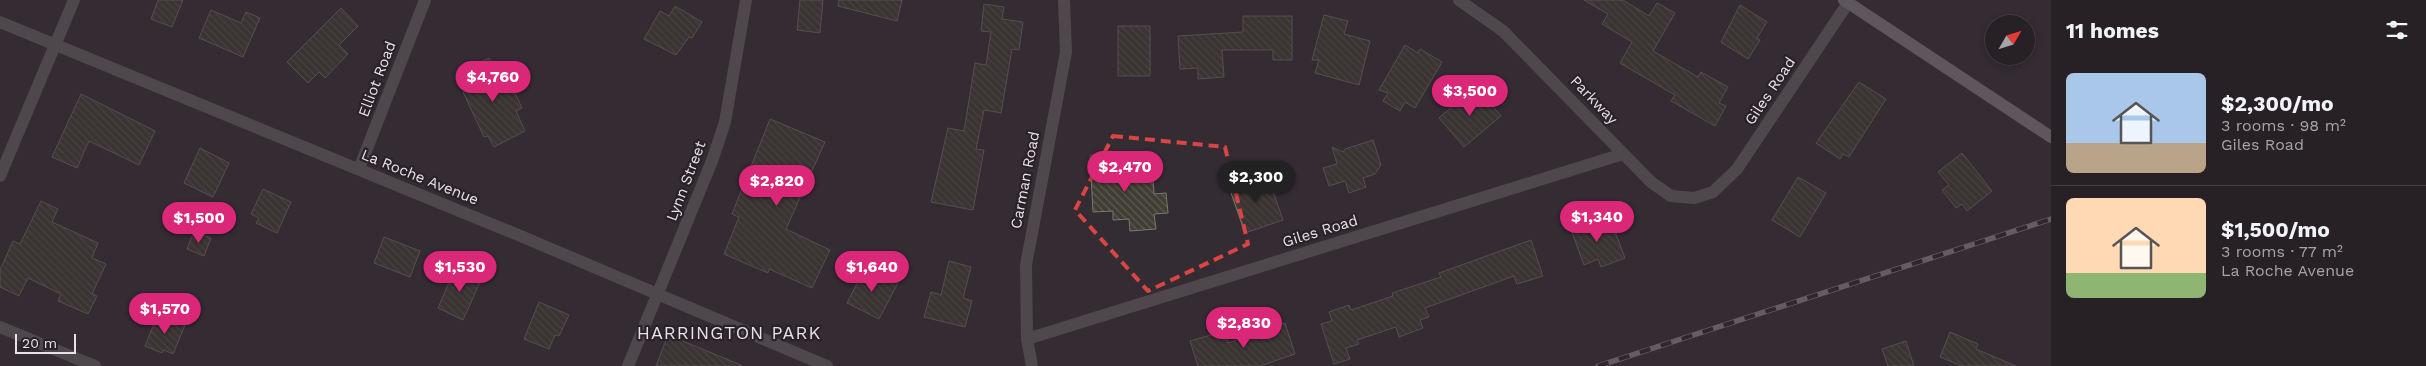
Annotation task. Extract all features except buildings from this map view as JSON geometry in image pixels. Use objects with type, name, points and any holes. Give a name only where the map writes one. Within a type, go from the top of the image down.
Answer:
[{"type":"street","points":[[0,176],[74,0]]},
{"type":"street","name":"Elliot Road","points":[[359,169],[424,0]]},
{"type":"street","name":"Lynn Street","points":[[628,366],[712,161],[725,122],[746,0]]},
{"type":"street","name":"Carman Road","points":[[1032,366],[1027,339],[1026,265],[1066,52],[1064,0]]},
{"type":"street","name":"Parkway","points":[[1460,0],[1503,30],[1651,182],[1671,196],[1694,198],[1713,192]]},
{"type":"street","points":[[1846,1],[2051,137]]},
{"type":"street","name":"Giles Road","points":[[1713,192],[1737,169],[1846,1]]},
{"type":"street","name":"La Roche Avenue","points":[[0,22],[359,169],[827,366]]},
{"type":"street","name":"Giles Road","points":[[1027,339],[1623,154]]},
{"type":"street","points":[[0,327],[95,366]]},
{"type":"highlighted area","points":[[1113,136],[1225,147],[1248,244],[1148,291],[1075,210]]},
{"type":"railway","points":[[1598,366],[2051,219]]},
{"type":"district","name":"HARRINGTON PARK","points":[[729,332]]}]
